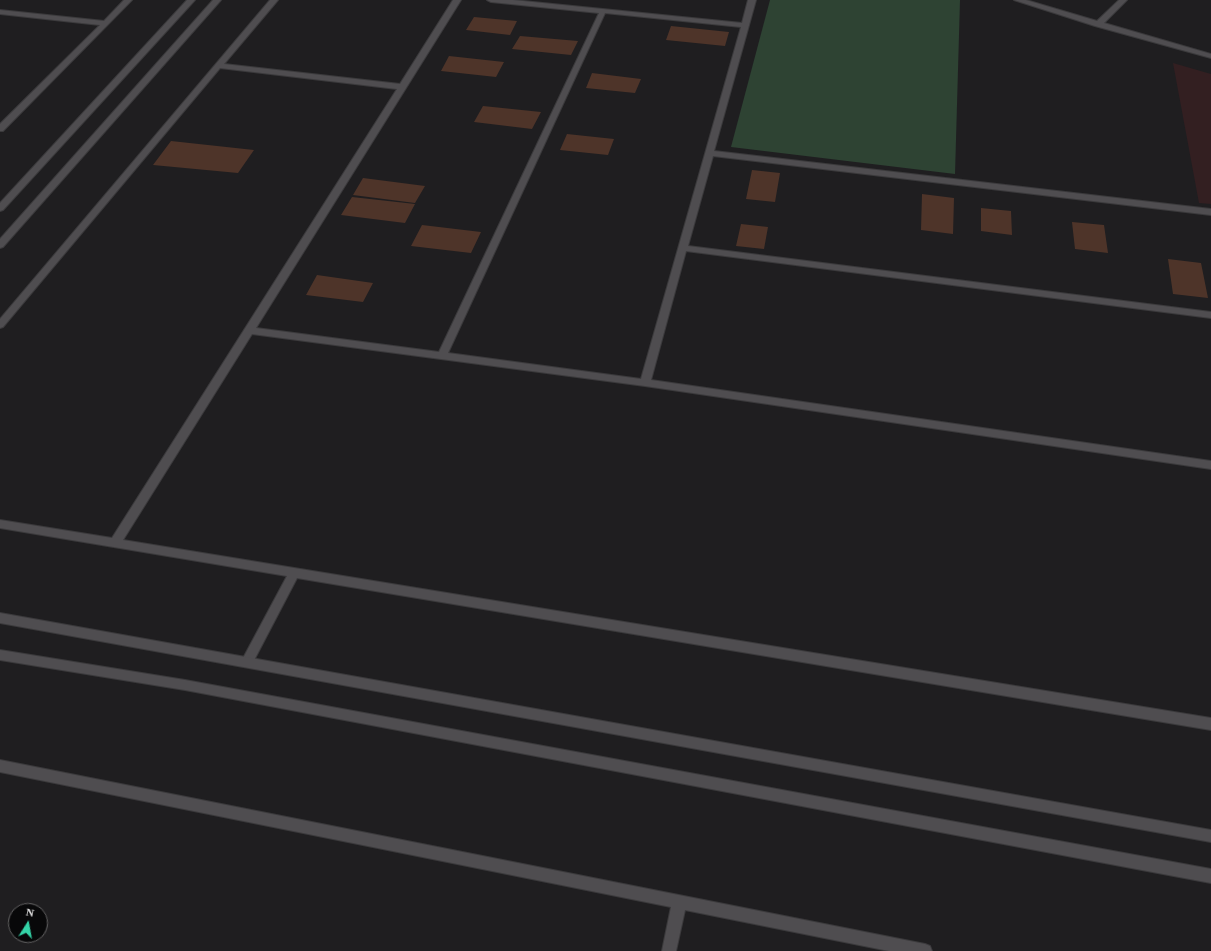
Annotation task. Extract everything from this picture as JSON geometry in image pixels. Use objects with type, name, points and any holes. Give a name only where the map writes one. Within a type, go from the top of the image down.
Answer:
[{"type":"street","points":[[0,129],[128,0]]},
{"type":"street","points":[[0,208],[191,0]]},
{"type":"street","points":[[0,245],[217,0]]},
{"type":"street","points":[[0,325],[274,0]]},
{"type":"street","points":[[115,543],[457,0]]},
{"type":"street","points":[[491,0],[745,25]]},
{"type":"street","points":[[645,384],[752,0]]},
{"type":"street","points":[[1018,0],[1211,56]]},
{"type":"street","points":[[1098,24],[1123,0]]},
{"type":"street","points":[[442,356],[603,11]]},
{"type":"street","points":[[0,12],[106,22]]},
{"type":"street","points":[[219,66],[402,87]]},
{"type":"street","points":[[710,153],[1079,198],[1211,212]]},
{"type":"street","points":[[683,248],[1211,315]]},
{"type":"street","points":[[249,330],[645,384],[1211,465]]},
{"type":"street","points":[[0,524],[1211,724]]},
{"type":"street","points":[[247,662],[294,573]]},
{"type":"street","points":[[0,618],[1211,836]]},
{"type":"street","points":[[0,655],[193,687],[1211,876]]},
{"type":"street","points":[[0,766],[924,951]]},
{"type":"street","points":[[670,951],[679,902]]},
{"type":"shaded area","points":[[1173,63],[1211,74],[1211,204],[1199,203]]},
{"type":"green space","points":[[770,0],[960,0],[955,174],[731,147]]},
{"type":"building","points":[[474,17],[517,21],[510,35],[466,30]]},
{"type":"building","points":[[671,26],[729,32],[725,46],[666,40]]},
{"type":"building","points":[[520,36],[578,41],[571,55],[512,49]]},
{"type":"building","points":[[449,56],[504,62],[496,77],[441,71]]},
{"type":"building","points":[[592,73],[641,79],[635,93],[586,88]]},
{"type":"building","points":[[483,106],[541,112],[532,129],[474,122]]},
{"type":"building","points":[[567,134],[614,139],[608,155],[560,150]]},
{"type":"building","points":[[171,141],[254,150],[238,173],[153,165]]},
{"type":"building","points":[[752,170],[780,173],[775,202],[746,199]]},
{"type":"building","points":[[363,178],[425,186],[415,203],[353,195]]},
{"type":"building","points":[[922,194],[954,198],[953,234],[921,230]]},
{"type":"building","points":[[352,197],[415,204],[405,223],[341,215]]},
{"type":"building","points":[[981,208],[1011,211],[1012,235],[981,231]]},
{"type":"building","points":[[1072,222],[1104,225],[1108,253],[1075,249]]},
{"type":"building","points":[[741,224],[768,227],[764,249],[736,246]]},
{"type":"building","points":[[422,225],[481,232],[471,253],[411,246]]},
{"type":"building","points":[[1168,259],[1201,263],[1208,298],[1173,294]]},
{"type":"building","points":[[317,275],[373,283],[363,302],[306,295]]}]
